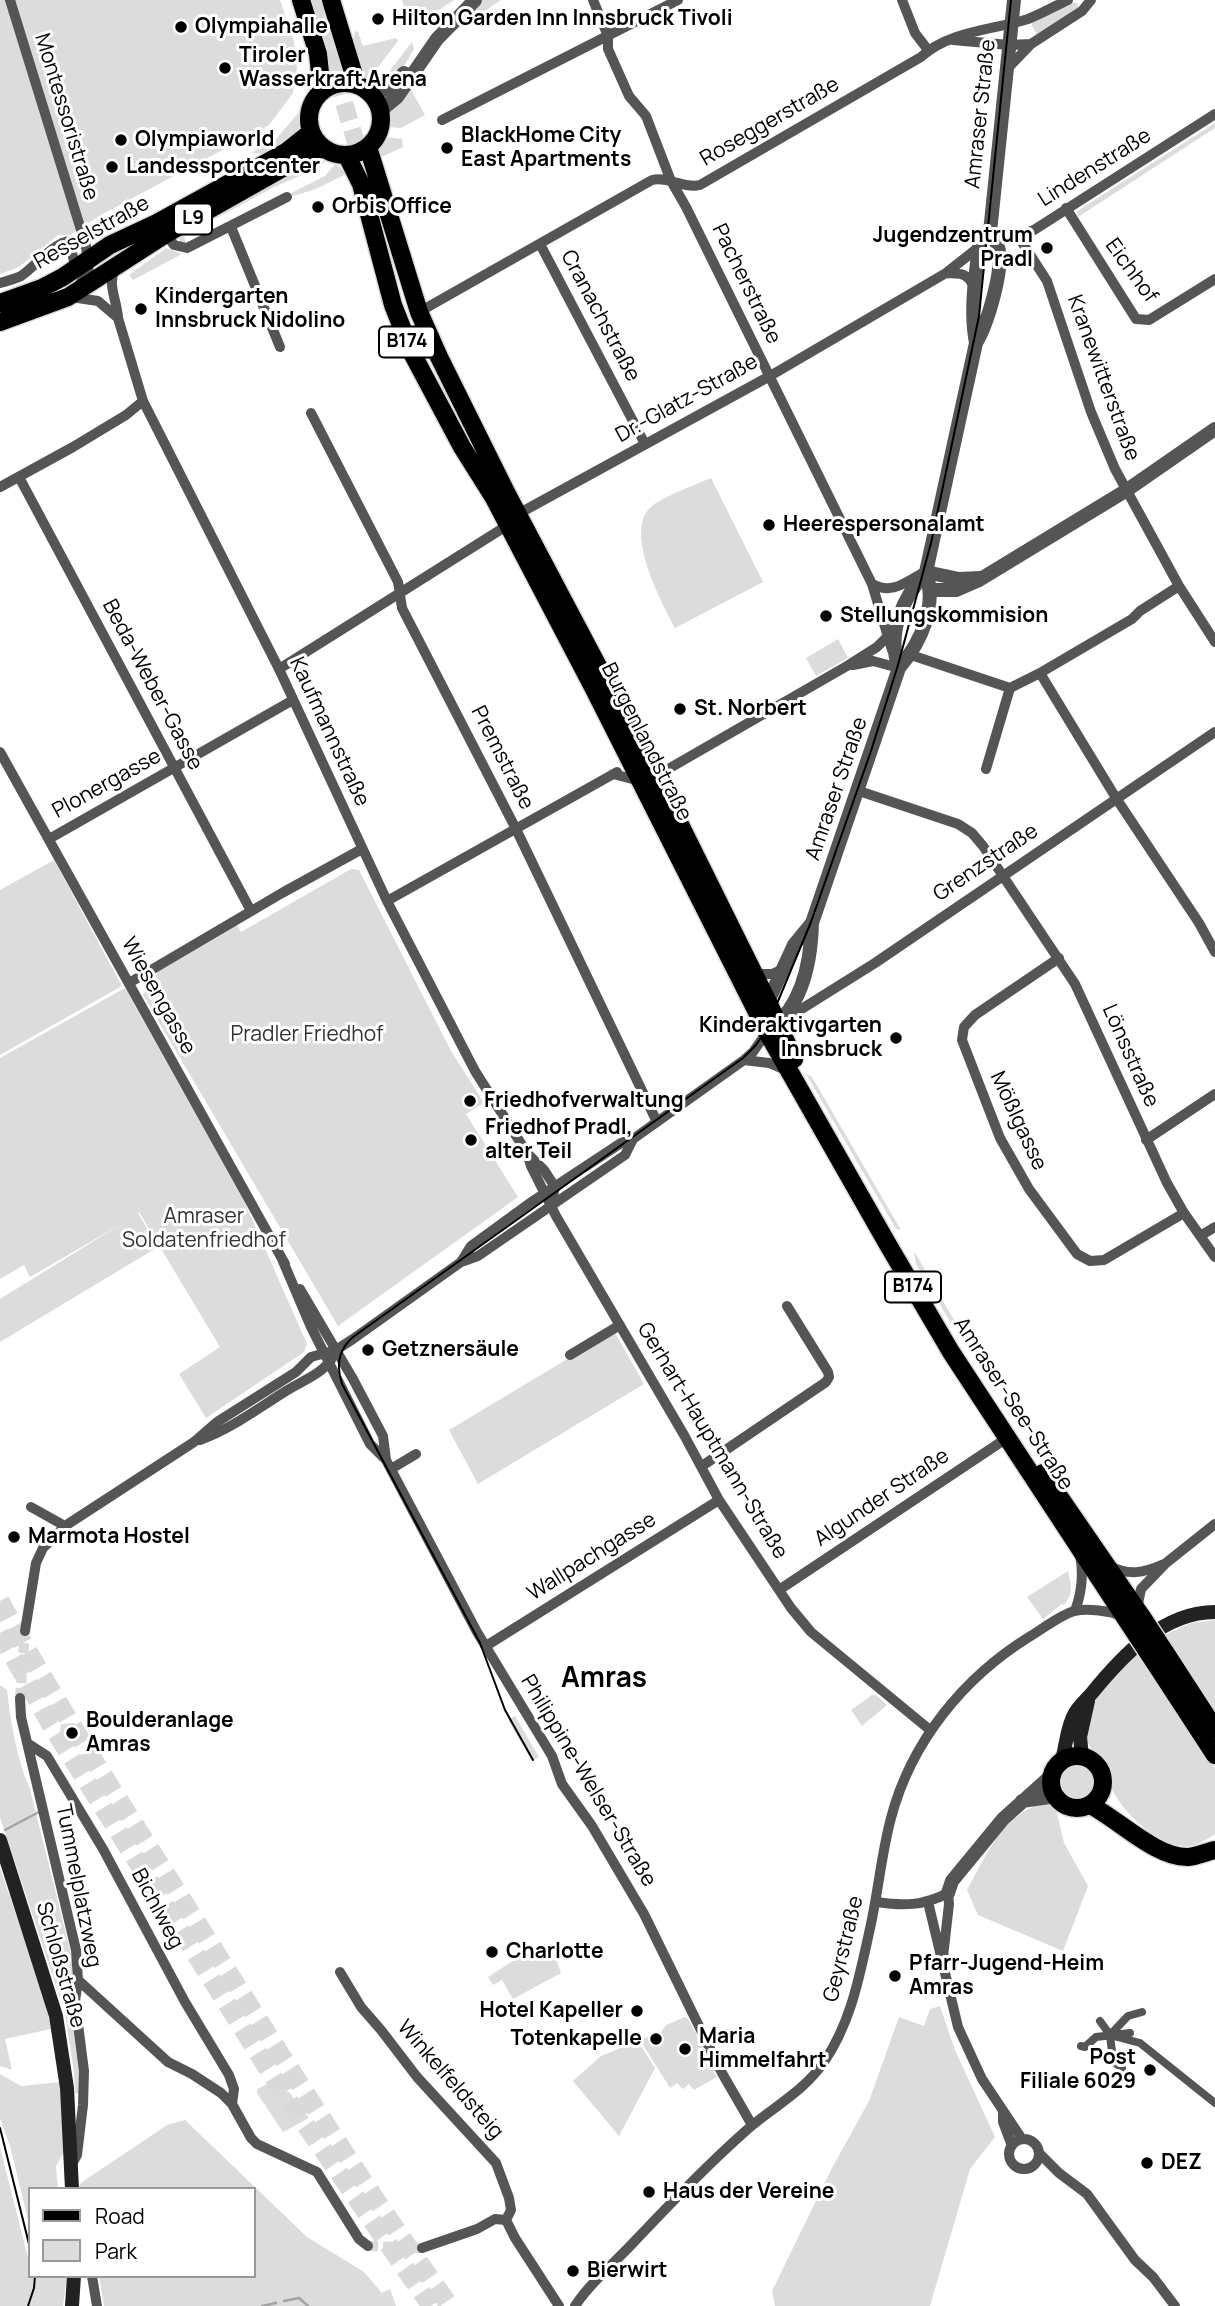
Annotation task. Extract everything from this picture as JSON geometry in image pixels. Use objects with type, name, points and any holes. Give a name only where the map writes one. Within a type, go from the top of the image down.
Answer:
[{"type":"main road","points":[[301,0],[318,54],[322,91]]},
{"type":"main road","points":[[331,0],[370,97],[380,128],[373,142],[359,153],[347,156],[331,153],[323,148],[311,132],[310,109],[322,91],[338,84],[370,97]]},
{"type":"main road","name":"Resselstraße","points":[[0,303],[42,288],[83,258],[157,223],[286,152],[311,132]]},
{"type":"main road","name":"B174","points":[[368,147],[419,312],[507,494]]},
{"type":"main road","name":"Resselstraße","points":[[0,322],[68,297],[166,234],[323,148]]},
{"type":"main road","name":"B174","points":[[347,156],[361,184],[393,305],[412,353],[462,447],[481,475]]},
{"type":"main road","name":"B174","points":[[382,229],[406,308],[426,357],[462,425],[507,494]]},
{"type":"main road","name":"B174","points":[[462,425],[481,475]]},
{"type":"main road","name":"Burgenlandstraße","points":[[481,475],[513,520],[530,537],[648,779],[766,1031]]},
{"type":"main road","name":"Burgenlandstraße","points":[[507,494],[513,520],[631,764],[648,779],[768,1002],[766,1031]]},
{"type":"main road","name":"Amraser-See-Straße","points":[[766,1031],[900,1265],[979,1396],[1076,1543],[1215,1729]]},
{"type":"main road","name":"Amraser-See-Straße","points":[[766,1031],[807,1086],[951,1335],[1015,1435],[1108,1566],[1133,1617]]},
{"type":"main road","points":[[1057,1768],[1075,1755],[1097,1765],[1102,1772],[1102,1790],[1095,1801],[1090,1805],[1071,1807],[1056,1796],[1053,1790],[1057,1768],[1074,1714],[1112,1667],[1134,1648],[1161,1629],[1186,1618],[1215,1612]]},
{"type":"main road","name":"Amraser-See-Straße","points":[[1159,1656],[1215,1755]]},
{"type":"main road","points":[[1082,1756],[1080,1737],[1089,1696]]},
{"type":"main road","points":[[1102,1790],[1112,1805],[1146,1841]]},
{"type":"main road","points":[[1090,1805],[1169,1854],[1186,1857],[1212,1848]]},
{"type":"main road","name":"Schloßstraße","points":[[0,1840],[56,2016],[67,2088],[72,2187]]},
{"type":"main road","points":[[72,2306],[74,2278]]},
{"type":"street","name":"Montessoristraße","points":[[10,0],[83,258]]},
{"type":"street","points":[[370,97],[397,97],[437,39],[472,0]]},
{"type":"street","name":"Pacherstraße","points":[[593,0],[608,36],[608,49],[629,96],[646,116],[671,181],[872,584],[897,662]]},
{"type":"street","points":[[442,120],[678,0]]},
{"type":"street","points":[[902,0],[915,33],[928,50]]},
{"type":"street","name":"Amraser Straße","points":[[461,1262],[471,1246],[621,1143],[633,1139],[744,1060],[766,1031],[792,1009],[810,957],[812,923],[859,791],[897,662],[897,624],[906,597],[926,572],[976,343],[986,326],[997,275],[999,248],[990,232],[1014,0]]},
{"type":"street","name":"Roseggerstraße","points":[[419,312],[657,178],[686,186],[700,185],[921,57],[928,50],[964,33],[1029,18],[1068,0]]},
{"type":"street","points":[[1007,69],[1031,44],[1082,11],[1091,0]]},
{"type":"street","name":"Roseggerstraße","points":[[953,40],[1009,45],[1031,44]]},
{"type":"street","name":"Lindenstraße","points":[[1018,236],[1034,230],[1215,114]]},
{"type":"street","name":"Resselstraße","points":[[166,234],[174,245],[187,248],[287,197]]},
{"type":"street","name":"Eichhof","points":[[1066,208],[1136,318],[1149,320],[1215,279]]},
{"type":"street","points":[[231,227],[280,347]]},
{"type":"street","points":[[990,232],[1018,236]]},
{"type":"street","name":"Amraser Straße","points":[[976,343],[973,327],[974,289],[979,247],[990,232]]},
{"type":"street","name":"Kranewitterstraße","points":[[1018,236],[1047,281],[1091,412],[1115,469],[1179,586],[1215,642]]},
{"type":"street","points":[[0,283],[20,276],[62,243],[77,242],[89,274],[68,297]]},
{"type":"street","points":[[62,243],[83,258]]},
{"type":"street","name":"Cranachstraße","points":[[540,244],[645,444]]},
{"type":"street","name":"Dr.-Glatz-Straße","points":[[279,669],[513,520],[770,376],[946,273],[979,247]]},
{"type":"street","name":"Kaufmannstraße","points":[[115,268],[110,281],[143,401],[279,669],[387,901],[475,1070],[527,1153],[544,1170],[555,1187]]},
{"type":"street","points":[[946,273],[965,275],[971,279],[974,289]]},
{"type":"street","points":[[68,297],[97,301],[118,318]]},
{"type":"street","points":[[0,487],[126,415],[143,401]]},
{"type":"street","name":"Premstraße","points":[[311,414],[398,582],[402,608],[516,828],[657,1122]]},
{"type":"street","points":[[926,572],[932,590],[949,592],[962,589],[1127,490],[1215,429]]},
{"type":"street","name":"Beda-Weber-Gasse","points":[[19,477],[251,911]]},
{"type":"street","points":[[872,584],[891,590],[926,572],[958,579],[985,577]]},
{"type":"street","points":[[911,655],[1010,688],[1132,619],[1179,586]]},
{"type":"street","name":"Amraser Straße","points":[[897,662],[911,655],[918,643],[932,590]]},
{"type":"street","points":[[613,774],[648,779],[847,666],[877,647],[897,624]]},
{"type":"street","points":[[847,666],[873,661],[897,662]]},
{"type":"street","points":[[1040,673],[1215,952]]},
{"type":"street","points":[[986,769],[1010,688]]},
{"type":"street","name":"Plonergasse","points":[[49,839],[293,700]]},
{"type":"street","name":"Grenzstraße","points":[[766,1031],[850,979],[1215,732]]},
{"type":"street","name":"Wiesengasse","points":[[0,752],[282,1259],[336,1350]]},
{"type":"street","points":[[387,901],[631,764]]},
{"type":"street","name":"Lönsstraße","points":[[859,791],[965,828],[983,845],[1059,958],[1089,1010],[1146,1140],[1184,1213],[1215,1257]]},
{"type":"street","points":[[129,984],[362,849]]},
{"type":"street","name":"Amraser Straße","points":[[768,1002],[794,945],[812,923]]},
{"type":"street","name":"Mößlgasse","points":[[1059,958],[975,1015],[964,1027],[963,1044],[1000,1138],[1028,1189],[1073,1249],[1085,1259],[1104,1261],[1184,1213]]},
{"type":"street","points":[[754,974],[772,974],[781,970]]},
{"type":"street","points":[[744,1060],[769,1063],[788,1070]]},
{"type":"street","points":[[1146,1140],[1215,1094]]},
{"type":"street","name":"Amraser Straße","points":[[194,1442],[222,1432],[320,1373],[327,1358],[336,1350],[461,1262],[478,1255],[625,1155],[633,1139]]},
{"type":"street","name":"Kaufmannstraße","points":[[527,1153],[544,1194]]},
{"type":"street","points":[[551,1205],[555,1187]]},
{"type":"street","name":"Gerhart-Hauptmann-Straße","points":[[544,1194],[702,1466],[719,1500],[779,1590],[811,1632],[930,1730]]},
{"type":"street","points":[[1200,1236],[1215,1227]]},
{"type":"street","name":"Wiesengasse","points":[[282,1259],[327,1358]]},
{"type":"street","points":[[702,1466],[826,1382],[829,1377],[828,1371],[787,1306]]},
{"type":"street","points":[[570,1355],[620,1325]]},
{"type":"street","name":"Philippine-Welser-Straße","points":[[336,1350],[383,1436],[389,1464]]},
{"type":"street","name":"Amraser Straße","points":[[65,1526],[194,1442],[217,1422],[296,1372],[311,1357],[327,1358]]},
{"type":"street","name":"Philippine-Welser-Straße","points":[[327,1358],[370,1444],[389,1464],[486,1646],[552,1756],[565,1787],[592,1826],[644,1914],[722,2073],[752,2125]]},
{"type":"street","name":"Algunder Straße","points":[[779,1590],[1007,1438]]},
{"type":"street","points":[[389,1464],[416,1454]]},
{"type":"street","name":"Wallpachgasse","points":[[486,1646],[719,1500]]},
{"type":"street","points":[[25,1631],[36,1563],[43,1548],[65,1526],[31,1507]]},
{"type":"street","points":[[1076,1543],[1083,1574],[1075,1611],[1111,1611],[1133,1617],[1141,1589],[1166,1563],[1215,1524]]},
{"type":"street","points":[[1108,1566],[1133,1574],[1146,1572],[1166,1563]]},
{"type":"street","name":"Geyrstraße","points":[[575,2306],[652,2222],[752,2125],[796,2094],[812,2078],[842,2032],[862,1969],[895,1802],[920,1747],[930,1730],[958,1697],[1004,1653],[1075,1611]]},
{"type":"street","name":"Tummelplatzweg","points":[[20,1698],[27,1743],[76,1950],[78,1980],[75,2001],[84,2071],[77,2155],[71,2165]]},
{"type":"street","name":"Bichlweg","points":[[27,1743],[47,1756],[103,1849],[185,2002],[232,2080],[232,2104]]},
{"type":"street","points":[[942,1961],[948,1894],[952,1881],[1003,1819],[1057,1768]]},
{"type":"street","points":[[1021,1801],[1056,1796]]},
{"type":"street","points":[[877,1902],[910,1906],[948,1894]]},
{"type":"street","points":[[928,1902],[962,2038],[982,2079],[1022,2139]]},
{"type":"street","name":"Winkelfeldsteig","points":[[340,1972],[361,2007],[382,2029],[417,2077],[496,2163],[512,2210],[506,2220]]},
{"type":"street","name":"Bichlweg","points":[[78,1980],[168,2062],[209,2084],[232,2104],[257,2144],[310,2167],[322,2177],[359,2239],[368,2246]]},
{"type":"street","points":[[1110,2035],[1128,2016],[1142,2012]]},
{"type":"street","points":[[1100,2021],[1110,2035],[1113,2061],[1122,2068]]},
{"type":"street","points":[[1081,2046],[1085,2047],[1096,2037],[1130,2033]]},
{"type":"street","points":[[1110,2035],[1140,2043],[1215,2104]]},
{"type":"street","points":[[1003,2113],[1003,2122],[1012,2146],[1010,2153],[1013,2162],[1020,2168],[1059,2173]]},
{"type":"street","points":[[1012,2146],[1022,2139],[1032,2141],[1039,2153],[1059,2173],[1087,2193],[1115,2229],[1130,2242],[1175,2306]]},
{"type":"street","points":[[1030,2168],[1037,2162],[1039,2153]]},
{"type":"street","points":[[422,2248],[495,2219],[506,2220],[559,2306]]},
{"type":"street","points":[[92,2278],[97,2306]]},
{"type":"green space","name":"Olympiaworld","points":[[0,0],[280,0],[294,41],[297,67],[293,93],[269,125],[101,215],[70,235],[58,235],[19,267],[0,274]]},
{"type":"green space","points":[[305,0],[324,0],[348,77],[327,80]]},
{"type":"green space","points":[[402,0],[454,0],[411,28]]},
{"type":"green space","points":[[482,0],[501,0],[446,37],[411,90],[425,115],[401,128],[389,127],[388,118],[393,106],[431,52]]},
{"type":"green space","points":[[1071,2],[1077,3],[1079,9],[1038,37],[1032,21]]},
{"type":"green space","points":[[355,31],[358,32],[363,46],[396,38],[398,41],[368,80],[360,70],[356,57]]},
{"type":"green space","points":[[412,42],[414,49],[398,76],[378,86]]},
{"type":"green space","points":[[299,112],[298,133],[270,154],[251,153],[277,138]]},
{"type":"green space","points":[[1215,123],[1215,128],[1078,217],[1077,212],[1082,208]]},
{"type":"green space","points":[[386,137],[402,139],[403,147],[375,160],[379,145]]},
{"type":"green space","points":[[325,161],[321,167],[276,186],[191,232],[184,237],[186,242],[180,242],[179,236],[309,162]]},
{"type":"green space","points":[[335,164],[345,170],[349,178],[344,175],[316,189],[293,196],[291,193],[325,176]]},
{"type":"green space","points":[[166,248],[182,254],[133,280],[129,275]]},
{"type":"green space","points":[[711,478],[763,582],[675,628],[647,567],[641,532],[644,517],[657,502]]},
{"type":"green space","points":[[838,639],[848,658],[816,676],[806,658]]},
{"type":"green space","points":[[54,860],[122,986],[0,1055],[0,890]]},
{"type":"green space","name":"Pradler Friedhof","points":[[351,869],[359,870],[451,1051],[484,1103],[466,1114],[518,1197],[338,1326],[143,995],[163,964],[237,925],[241,932]]},
{"type":"green space","name":"Amraser Soldatenfriedhof","points":[[125,988],[244,1201],[307,1344],[304,1352],[206,1418],[179,1374],[220,1347],[139,1212],[158,1247],[0,1342],[0,1299],[123,1223],[30,1277],[24,1265],[0,1279],[0,1058]]},
{"type":"green space","points":[[806,1074],[812,1077],[901,1230],[896,1229]]},
{"type":"green space","points":[[914,1251],[954,1320],[952,1325],[916,1264]]},
{"type":"green space","points":[[614,1331],[644,1384],[478,1484],[449,1430]]},
{"type":"green space","points":[[1068,1571],[1071,1589],[1067,1601],[1043,1619],[1027,1597]]},
{"type":"green space","points":[[1215,1620],[1215,1717],[1164,1635],[1191,1623]]},
{"type":"green space","points":[[1139,1653],[1215,1768],[1215,1834],[1194,1845],[1175,1845],[1165,1841],[1135,1820],[1112,1790],[1109,1767],[1087,1742],[1086,1725],[1095,1702],[1112,1679]]},
{"type":"green space","points":[[0,1685],[7,1690],[18,1753],[30,1789],[72,1958],[72,2000],[81,2069],[80,2094],[75,2093],[65,2013],[0,1817]]},
{"type":"green space","points":[[876,1695],[887,1705],[862,1726],[851,1710]]},
{"type":"green space","points":[[515,1716],[539,1757],[532,1761],[508,1720]]},
{"type":"green space","name":"Boulderanlage Amras","points":[[74,1723],[82,1729],[85,1740],[73,1745],[62,1737],[60,1728],[61,1724]]},
{"type":"green space","points":[[1078,1765],[1090,1770],[1095,1782],[1090,1794],[1078,1799],[1066,1794],[1061,1782],[1066,1770]]},
{"type":"green space","points":[[1051,1802],[1055,1805],[1064,1843],[1088,1886],[1063,1951],[978,1915],[967,1890],[990,1848],[1009,1823],[1035,1806]]},
{"type":"green space","points":[[0,1868],[44,1995],[51,2029],[5,2039],[12,2070],[0,2066]]},
{"type":"green space","points":[[551,1944],[561,1973],[513,1999],[502,1980],[493,1985],[488,1977],[538,1945],[541,1950]]},
{"type":"green space","points":[[940,2006],[955,2050],[995,2137],[970,2169],[930,2306],[775,2306],[772,2291],[832,2168],[869,2101],[899,2017],[924,2026],[930,2009]]},
{"type":"green space","points":[[685,2017],[716,2070],[714,2072],[717,2077],[694,2090],[689,2084],[683,2089],[677,2083],[670,2088],[640,2040],[661,2032],[666,2025]]},
{"type":"green space","points":[[638,2041],[655,2068],[619,2136],[573,2081],[601,2056]]},
{"type":"green space","points":[[0,2074],[21,2086],[60,2082],[64,2152],[56,2166],[58,2187],[28,2187],[28,2220],[10,2146],[0,2118]]},
{"type":"green space","points":[[272,2082],[281,2092],[289,2092],[309,2118],[283,2132],[257,2093],[257,2089]]},
{"type":"green space","points":[[185,2120],[255,2187],[80,2187],[85,2180],[167,2125]]},
{"type":"green space","points":[[0,2147],[28,2258],[28,2278],[67,2278],[63,2306],[0,2306]]},
{"type":"green space","points":[[256,2188],[307,2237],[364,2272],[382,2293],[390,2289],[396,2306],[104,2306],[99,2278],[256,2278]]},
{"type":"waterway","points":[[5,1830],[39,1812]]},
{"type":"waterway","points":[[284,2301],[299,2298],[308,2306]]},
{"type":"waterway","points":[[262,2306],[276,2303]]},
{"type":"tunnel","points":[[313,0],[382,229]]},
{"type":"tunnel","points":[[0,1601],[90,1754],[282,2056],[450,2306]]},
{"type":"tunnel","points":[[20,1698],[25,1631]]},
{"type":"tunnel","points":[[0,1633],[51,1725],[280,2088],[431,2306]]},
{"type":"tunnel","points":[[368,2246],[422,2248]]},
{"type":"tram line","points":[[533,1760],[505,1710],[480,1643],[342,1384],[339,1371],[341,1353],[353,1337],[743,1058],[766,1030],[811,922],[871,751],[898,665],[931,543],[979,316],[1011,0]]},
{"type":"tram line","points":[[0,2128],[28,2240]]},
{"type":"tram line","points":[[28,2306],[35,2278]]},
{"type":"place","name":"Hilton Garden Inn Innsbruck Tivoli","points":[[378,19]]},
{"type":"place","name":"Olympiahalle","points":[[181,27]]},
{"type":"place","name":"Tiroler Wasserkraft Arena","points":[[225,68]]},
{"type":"place","name":"Olympiaworld","points":[[121,140]]},
{"type":"place","name":"BlackHome City East Apartments","points":[[447,148]]},
{"type":"place","name":"Landessportcenter","points":[[112,167]]},
{"type":"place","name":"Orbis Office","points":[[318,207]]},
{"type":"place","name":"Jugendzentrum Pradl","points":[[1047,248]]},
{"type":"place","name":"Kindergarten Innsbruck Nidolino","points":[[141,309]]},
{"type":"place","name":"Heerespersonalamt","points":[[769,525]]},
{"type":"place","name":"Stellungskommision","points":[[826,616]]},
{"type":"place","name":"St. Norbert","points":[[680,709]]},
{"type":"place","name":"Kinderaktivgarten Innsbruck","points":[[896,1038]]},
{"type":"place","name":"Friedhofverwaltung","points":[[470,1101]]},
{"type":"place","name":"Friedhof Pradl, alter Teil","points":[[471,1140]]},
{"type":"place","name":"Getznersäule","points":[[368,1350]]},
{"type":"place","name":"Marmota Hostel","points":[[14,1537]]},
{"type":"place","name":"Boulderanlage Amras","points":[[72,1733]]},
{"type":"place","name":"Charlotte","points":[[492,1952]]},
{"type":"place","name":"Pfarr-Jugend-Heim Amras","points":[[895,1976]]},
{"type":"place","name":"Hotel Kapeller","points":[[637,2011]]},
{"type":"place","name":"Totenkapelle","points":[[656,2039]]},
{"type":"place","name":"Maria Himmelfahrt","points":[[685,2049]]},
{"type":"place","name":"Post Filiale 6029","points":[[1150,2070]]},
{"type":"place","name":"DEZ","points":[[1147,2163]]},
{"type":"place","name":"Haus der Vereine","points":[[649,2192]]},
{"type":"place","name":"Bierwirt","points":[[573,2271]]},
{"type":"district","name":"Amras","points":[[604,1679]]}]
